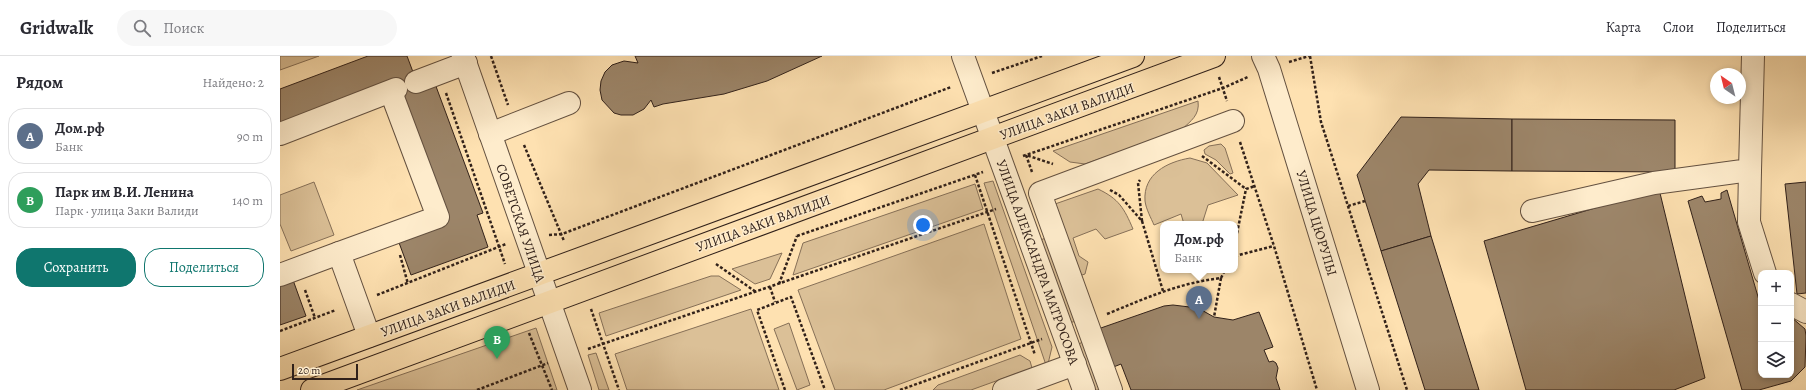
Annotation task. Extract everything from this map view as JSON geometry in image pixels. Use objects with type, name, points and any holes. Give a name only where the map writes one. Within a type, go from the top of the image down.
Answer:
[{"type":"main road","name":"УЛИЦА ЗАКИ ВАЛИДИ","points":[[280,369],[1133,56]]},
{"type":"main road","name":"УЛИЦА ЗАКИ ВАЛИДИ","points":[[312,390],[1214,56]]},
{"type":"street","name":"УЛИЦА АЛЕКСАНДРА МАТРОСОВА","points":[[963,56],[982,112],[1084,390]]},
{"type":"street","points":[[1753,56],[1749,222],[1764,270]]},
{"type":"street","points":[[416,82],[439,73],[464,60]]},
{"type":"street","name":"СОВЕТСКАЯ УЛИЦА","points":[[464,60],[580,390]]},
{"type":"street","name":"УЛИЦА ЦЮРУПЫ","points":[[1266,62],[1368,390]]},
{"type":"street","points":[[280,134],[394,91],[438,217],[289,272]]},
{"type":"street","points":[[490,134],[569,103]]},
{"type":"street","points":[[1111,390],[1040,193],[1233,121]]},
{"type":"street","points":[[1532,211],[1654,183],[1750,170]]},
{"type":"street","points":[[339,253],[369,336]]},
{"type":"street","points":[[1794,306],[1806,312]]},
{"type":"street","points":[[1004,390],[1075,364]]},
{"type":"path","points":[[562,234],[971,80],[1042,56]]},
{"type":"path","points":[[1310,56],[1321,122],[1407,390]]},
{"type":"path","points":[[1003,166],[1026,155],[1223,88],[1266,62]]},
{"type":"path","points":[[439,73],[499,248]]},
{"type":"path","points":[[1223,88],[1274,246],[1317,390]]},
{"type":"path","points":[[1181,140],[1246,189]]},
{"type":"path","points":[[975,175],[989,212],[1030,344],[1043,376]]},
{"type":"path","points":[[1246,189],[1255,186]]},
{"type":"path","points":[[1238,228],[1246,189]]},
{"type":"path","points":[[1348,206],[1365,200]]},
{"type":"path","points":[[477,390],[568,356],[1016,202]]},
{"type":"path","points":[[1142,221],[1163,291]]},
{"type":"path","points":[[393,233],[408,284]]},
{"type":"path","points":[[280,331],[408,284],[499,248],[526,235]]},
{"type":"path","points":[[779,284],[797,236]]},
{"type":"path","points":[[1238,255],[1274,246]]},
{"type":"path","points":[[716,264],[756,292]]},
{"type":"path","points":[[289,272],[315,318]]},
{"type":"path","points":[[1214,317],[1221,278],[1224,273]]},
{"type":"path","points":[[1086,323],[1163,291],[1195,281],[1221,278]]},
{"type":"path","points":[[770,287],[775,302]]},
{"type":"path","points":[[584,290],[619,390]]},
{"type":"path","points":[[785,390],[757,310],[791,297],[826,390]]},
{"type":"path","points":[[527,328],[552,390]]},
{"type":"path","points":[[900,390],[1030,344],[1062,331]]},
{"type":"shaded area","points":[[280,56],[319,56],[280,70]]},
{"type":"shaded area","points":[[1198,101],[1198,110],[1196,114],[1181,130],[1085,164],[1070,162],[1053,151]]},
{"type":"shaded area","points":[[1221,144],[1225,148],[1233,173],[1230,174],[1216,160],[1205,154],[1204,150],[1209,146]]},
{"type":"shaded area","points":[[1190,158],[1207,163],[1238,195],[1208,205],[1203,221],[1183,221],[1181,214],[1164,221],[1160,221],[1160,223],[1154,225],[1147,210],[1145,201],[1145,192],[1148,183],[1158,171],[1165,166]]},
{"type":"shaded area","points":[[993,181],[1052,347],[1047,368],[984,183]]},
{"type":"shaded area","points":[[314,182],[334,235],[291,251],[280,224],[280,195]]},
{"type":"shaded area","points":[[975,184],[983,209],[793,275],[803,243]]},
{"type":"shaded area","points":[[1098,189],[1120,205],[1127,215],[1133,229],[1105,239],[1096,229],[1073,238],[1079,256],[1088,262],[1085,274],[1079,276],[1055,204]]},
{"type":"shaded area","points":[[984,224],[1021,339],[884,390],[835,390],[798,290]]},
{"type":"shaded area","points":[[1048,237],[1076,321],[1066,324],[1038,241]]},
{"type":"shaded area","points":[[782,253],[770,279],[755,284],[732,269]]},
{"type":"shaded area","points":[[711,276],[719,276],[741,290],[606,336],[599,313]]},
{"type":"shaded area","points":[[751,309],[779,390],[627,390],[615,354]]},
{"type":"shaded area","points":[[789,323],[810,385],[797,390],[774,329]]},
{"type":"shaded area","points":[[536,328],[557,390],[357,390]]},
{"type":"shaded area","points":[[1085,338],[1105,390],[1094,390],[1078,346]]},
{"type":"shaded area","points":[[596,353],[609,390],[599,390],[588,355]]},
{"type":"shaded area","points":[[1020,355],[1030,361],[1032,368],[971,390],[933,390],[938,385]]},
{"type":"building","points":[[368,56],[407,56],[416,80],[280,131],[280,89]]},
{"type":"building","points":[[635,56],[822,56],[767,81],[724,94],[663,104],[654,107],[651,100],[644,109],[633,115],[621,115],[614,113],[602,100],[600,90],[601,81],[605,72],[612,65],[624,61],[638,63]]},
{"type":"building","points":[[416,80],[434,81],[483,213],[477,215],[488,247],[411,275],[398,240],[445,223],[396,88]]},
{"type":"building","points":[[1401,117],[1512,119],[1512,171],[1429,170],[1418,184],[1431,236],[1381,251],[1357,175]]},
{"type":"building","points":[[1512,119],[1675,120],[1675,172],[1512,171]]},
{"type":"building","points":[[1806,182],[1806,293],[1797,294],[1785,184]]},
{"type":"building","points":[[1659,189],[1705,378],[1674,390],[1526,390],[1484,241]]},
{"type":"building","points":[[1727,190],[1758,297],[1758,378],[1794,378],[1791,381],[1759,390],[1742,390],[1688,201],[1702,196],[1705,202],[1721,199],[1721,193]]},
{"type":"building","points":[[1431,236],[1479,390],[1425,390],[1381,251]]},
{"type":"building","points":[[293,280],[306,316],[280,325],[280,285]]},
{"type":"building","points":[[1173,305],[1198,308],[1214,317],[1233,320],[1259,312],[1273,347],[1264,350],[1269,362],[1273,361],[1276,363],[1278,368],[1276,378],[1280,390],[1131,390],[1121,364],[1111,368],[1098,329],[1164,306]]},
{"type":"building","points":[[1794,320],[1805,329],[1805,367],[1794,378]]},
{"type":"place","name":"Дом.рф","points":[[1199,319]]},
{"type":"place","name":"Парк им В.И. Ленина","points":[[497,359]]}]
